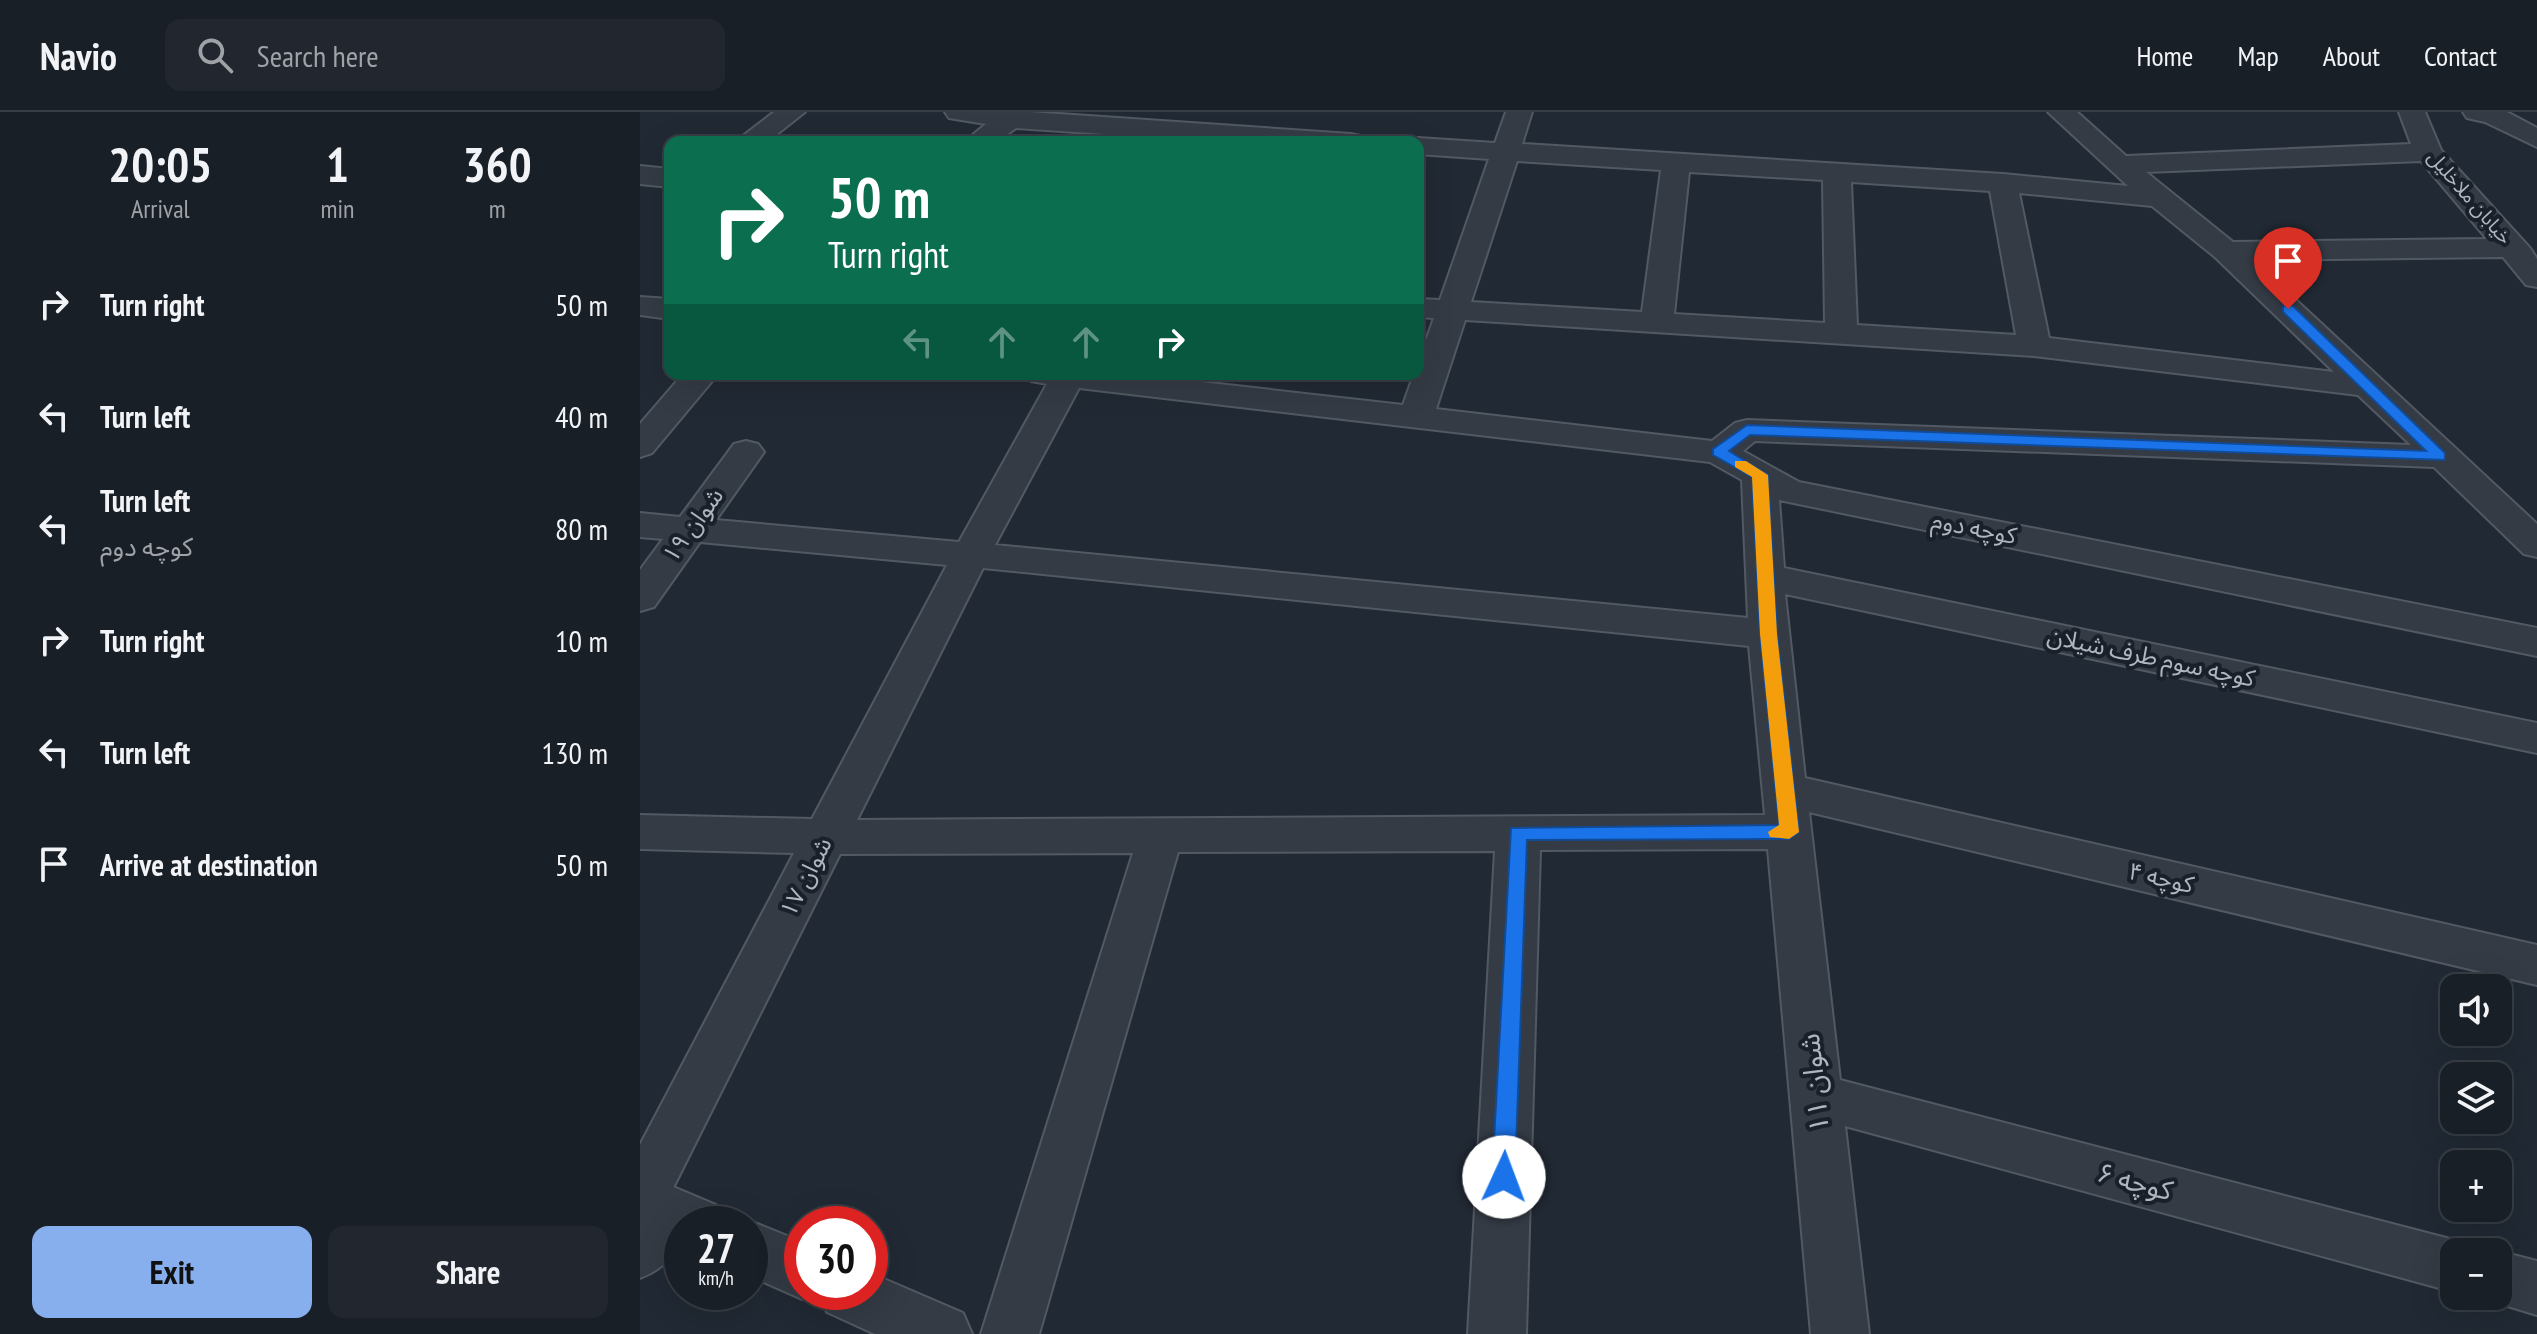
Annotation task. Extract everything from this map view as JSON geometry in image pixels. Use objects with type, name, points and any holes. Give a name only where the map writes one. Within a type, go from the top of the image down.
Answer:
[{"type":"street","points":[[758,136],[792,112]]},
{"type":"street","points":[[958,112],[1273,136]]},
{"type":"street","points":[[1416,418],[1519,112]]},
{"type":"street","points":[[2061,112],[2119,165],[2226,251],[2371,386],[2440,457],[2537,545]]},
{"type":"street","name":"خیابان ملاخلیل","points":[[2412,112],[2428,152],[2515,248],[2537,278]]},
{"type":"street","points":[[2476,112],[2493,115],[2537,139]]},
{"type":"street","points":[[986,136],[1013,116]]},
{"type":"street","points":[[1424,146],[2003,183],[2160,198]]},
{"type":"street","points":[[2119,165],[2428,152]]},
{"type":"street","points":[[1657,323],[1676,163]]},
{"type":"street","points":[[1837,173],[1841,334]]},
{"type":"street","points":[[2003,183],[2034,346]]},
{"type":"street","points":[[2226,251],[2515,248]]},
{"type":"street","points":[[640,306],[664,308]]},
{"type":"street","points":[[1424,308],[2034,346],[2371,386]]},
{"type":"street","points":[[640,446],[696,380]]},
{"type":"street","name":"شوان ۱۷","points":[[658,1217],[826,837],[971,555],[1054,380]]},
{"type":"street","name":"کوچه دوم","points":[[1090,380],[1719,452],[1788,491],[2537,642]]},
{"type":"street","points":[[1719,452],[1747,430],[2440,457]]},
{"type":"street","name":"شوان ۱۹","points":[[640,598],[746,452]]},
{"type":"street","name":"شوان ۱۱","points":[[1760,475],[1768,634],[1840,1334]]},
{"type":"street","points":[[640,525],[1768,634]]},
{"type":"street","name":"کوچه سوم طرف شیلان","points":[[1766,577],[2537,738]]},
{"type":"street","name":"کوچه ۴","points":[[640,832],[826,837],[1518,833],[1787,811],[2537,965]]},
{"type":"street","points":[[1497,1334],[1518,833]]},
{"type":"street","points":[[1010,1334],[1161,835]]},
{"type":"street","name":"کوچه ۶","points":[[1816,1096],[2440,1262]]},
{"type":"street","points":[[2512,1282],[2537,1288]]},
{"type":"street","points":[[888,1310],[942,1334]]},
{"type":"slow traffic","points":[[1740,464],[1760,475],[1768,634],[1789,832],[1777,832]]},
{"type":"route","points":[[1504,1177],[1518,833],[1789,832],[1768,634],[1760,475],[1719,452],[1747,430],[2440,457],[2371,386],[2288,309]]}]
